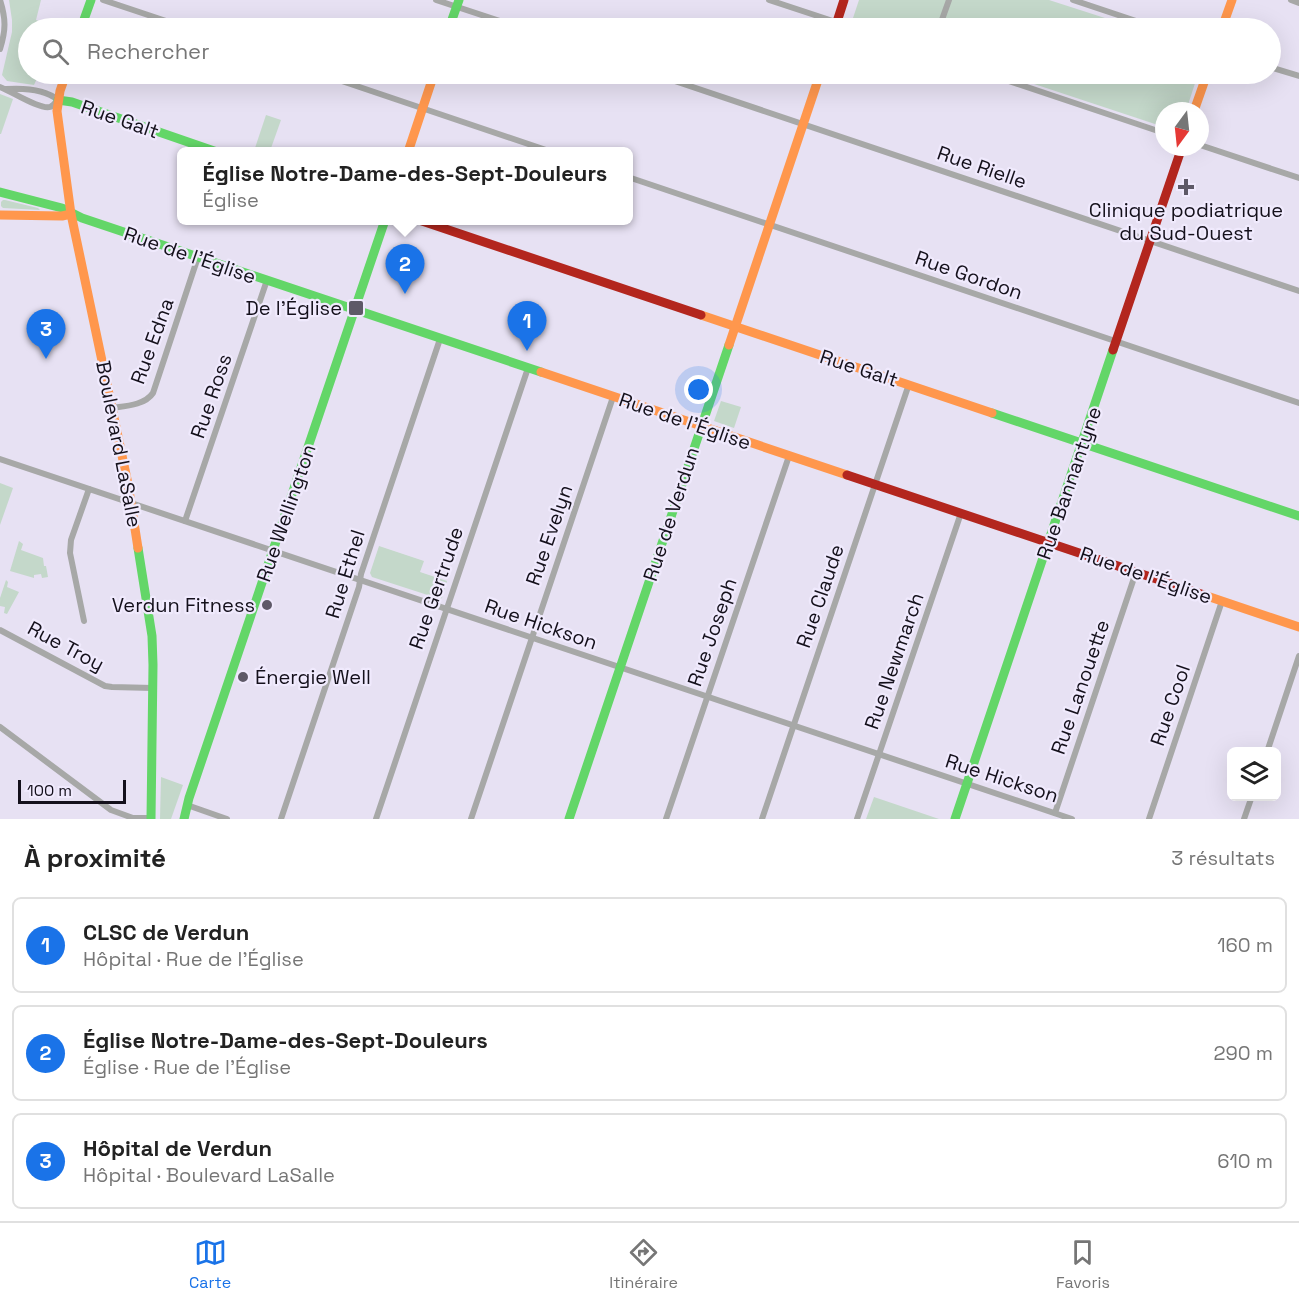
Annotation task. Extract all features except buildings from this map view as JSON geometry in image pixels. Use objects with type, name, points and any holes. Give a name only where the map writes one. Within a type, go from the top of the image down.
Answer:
[{"type":"main road","points":[[85,18],[91,0]]},
{"type":"main road","points":[[838,18],[844,0]]},
{"type":"main road","points":[[1226,18],[1232,0]]},
{"type":"main road","points":[[452,18],[457,3]]},
{"type":"main road","name":"Boulevard LaSalle","points":[[63,84],[58,100],[58,116],[71,214],[132,503],[152,636],[151,819]]},
{"type":"main road","points":[[410,147],[430,84]]},
{"type":"main road","name":"Rue de Verdun","points":[[569,819],[817,84]]},
{"type":"main road","points":[[1197,102],[1203,84]]},
{"type":"main road","name":"Rue Galt","points":[[58,100],[72,102],[202,147]]},
{"type":"main road","name":"Rue Bannantyne","points":[[956,819],[1179,156]]},
{"type":"main road","name":"Rue de l'Église","points":[[0,192],[62,208],[71,214],[354,310],[1299,627]]},
{"type":"main road","name":"Rue de l'Église","points":[[0,215],[62,216],[71,214]]},
{"type":"main road","name":"Rue Wellington","points":[[182,819],[382,225]]},
{"type":"main road","name":"Rue Galt","points":[[434,225],[1299,516]]},
{"type":"street","points":[[0,0],[6,26],[0,49]]},
{"type":"street","points":[[103,0],[157,18]]},
{"type":"street","points":[[436,0],[457,3],[495,18]]},
{"type":"street","points":[[769,0],[815,18]]},
{"type":"street","points":[[943,18],[949,0]]},
{"type":"street","points":[[1072,0],[1127,18]]},
{"type":"street","points":[[1291,0],[1299,3]]},
{"type":"street","points":[[1281,70],[1299,76]]},
{"type":"street","points":[[351,84],[537,147]]},
{"type":"street","name":"Rue Rielle","points":[[684,84],[1299,291]]},
{"type":"street","points":[[1018,84],[1155,130]]},
{"type":"street","name":"Rue Galt","points":[[3,88],[48,93],[58,100],[52,106],[45,107],[3,88]]},
{"type":"street","points":[[1209,148],[1299,178]]},
{"type":"street","name":"Rue Gordon","points":[[633,179],[1299,403]]},
{"type":"street","name":"Rue Edna","points":[[112,408],[143,401],[153,393],[198,257]]},
{"type":"street","name":"Rue Ross","points":[[185,521],[267,280]]},
{"type":"street","name":"Rue Ethel","points":[[280,819],[440,339]]},
{"type":"street","name":"Rue Gertrude","points":[[376,819],[528,368]]},
{"type":"street","name":"Rue Claude","points":[[762,819],[909,384]]},
{"type":"street","name":"Rue Evelyn","points":[[471,819],[613,397]]},
{"type":"street","name":"Rue Joseph","points":[[666,819],[789,456]]},
{"type":"street","name":"Rue Hickson","points":[[0,459],[1072,819]]},
{"type":"street","points":[[84,621],[69,553],[71,540],[89,489]]},
{"type":"street","name":"Rue Newmarch","points":[[857,819],[961,513]]},
{"type":"street","name":"Rue Lanouette","points":[[1055,813],[1136,572]]},
{"type":"street","name":"Rue Cool","points":[[1149,819],[1222,601]]},
{"type":"street","name":"Rue Troy","points":[[0,630],[105,686],[153,688]]},
{"type":"street","points":[[1269,747],[1299,656]]},
{"type":"street","points":[[0,727],[111,810],[133,818],[151,819]]},
{"type":"street","points":[[1244,819],[1250,801]]},
{"type":"street","points":[[187,806],[227,819]]},
{"type":"green space","points":[[9,0],[41,0],[36,18],[18,18],[18,83],[7,81],[2,75],[12,32]]},
{"type":"green space","points":[[859,0],[1049,0],[1105,18],[853,18]]},
{"type":"green space","points":[[1034,84],[1195,84],[1189,102],[1155,102],[1155,124]]},
{"type":"green space","points":[[0,94],[13,99],[1,134],[0,134]]},
{"type":"green space","points":[[266,115],[281,120],[271,147],[255,147]]},
{"type":"green space","points":[[3,200],[40,210],[3,208],[1,202]]},
{"type":"green space","points":[[721,401],[741,407],[734,428],[714,421]]},
{"type":"green space","points":[[0,483],[13,488],[0,525]]},
{"type":"green space","points":[[19,541],[23,544],[21,550],[43,558],[48,577],[42,578],[41,574],[34,575],[34,578],[10,571]]},
{"type":"green space","points":[[379,546],[424,561],[420,572],[447,581],[442,598],[372,577],[370,573]]},
{"type":"green space","points":[[6,580],[7,587],[19,592],[7,614],[4,613],[5,607],[0,606]]},
{"type":"green space","points":[[161,777],[183,785],[171,819],[160,819]]},
{"type":"green space","points":[[874,797],[939,819],[866,819]]},
{"type":"traffic: fast","points":[[85,18],[91,0]]},
{"type":"traffic: fast","points":[[453,18],[459,0]]},
{"type":"traffic: fast","points":[[58,100],[72,102],[202,147]]},
{"type":"traffic: fast","points":[[0,192],[62,208],[82,218],[541,372]]},
{"type":"traffic: fast","points":[[184,819],[189,798],[383,225]]},
{"type":"traffic: fast","points":[[569,819],[729,345]]},
{"type":"traffic: fast","points":[[955,819],[1113,350]]},
{"type":"traffic: fast","points":[[992,413],[1299,516]]},
{"type":"traffic: fast","points":[[138,548],[152,636],[151,819]]},
{"type":"traffic: slow","points":[[1226,18],[1232,0]]},
{"type":"traffic: slow","points":[[62,84],[57,111],[71,214],[128,484],[138,548]]},
{"type":"traffic: slow","points":[[410,147],[431,84]]},
{"type":"traffic: slow","points":[[729,345],[817,84]]},
{"type":"traffic: slow","points":[[1197,102],[1203,84]]},
{"type":"traffic: slow","points":[[0,215],[62,216],[71,214]]},
{"type":"traffic: slow","points":[[701,315],[992,413]]},
{"type":"traffic: slow","points":[[541,372],[847,475]]},
{"type":"traffic: slow","points":[[1207,596],[1299,627]]},
{"type":"traffic: jam","points":[[838,18],[844,0]]},
{"type":"traffic: jam","points":[[1113,350],[1179,156]]},
{"type":"traffic: jam","points":[[434,225],[701,315]]},
{"type":"traffic: jam","points":[[847,475],[1207,596]]},
{"type":"place","name":"Clinique podiatrique du Sud-Ouest","points":[[1186,187]]},
{"type":"place","name":"Église Notre-Dame-des-Sept-Douleurs","points":[[405,294]]},
{"type":"place","name":"De l'Église","points":[[356,308]]},
{"type":"place","name":"CLSC de Verdun","points":[[527,351]]},
{"type":"place","name":"Hôpital de Verdun","points":[[46,359]]},
{"type":"place","name":"Verdun Fitness","points":[[267,605]]},
{"type":"place","name":"Énergie Well","points":[[243,677]]}]
